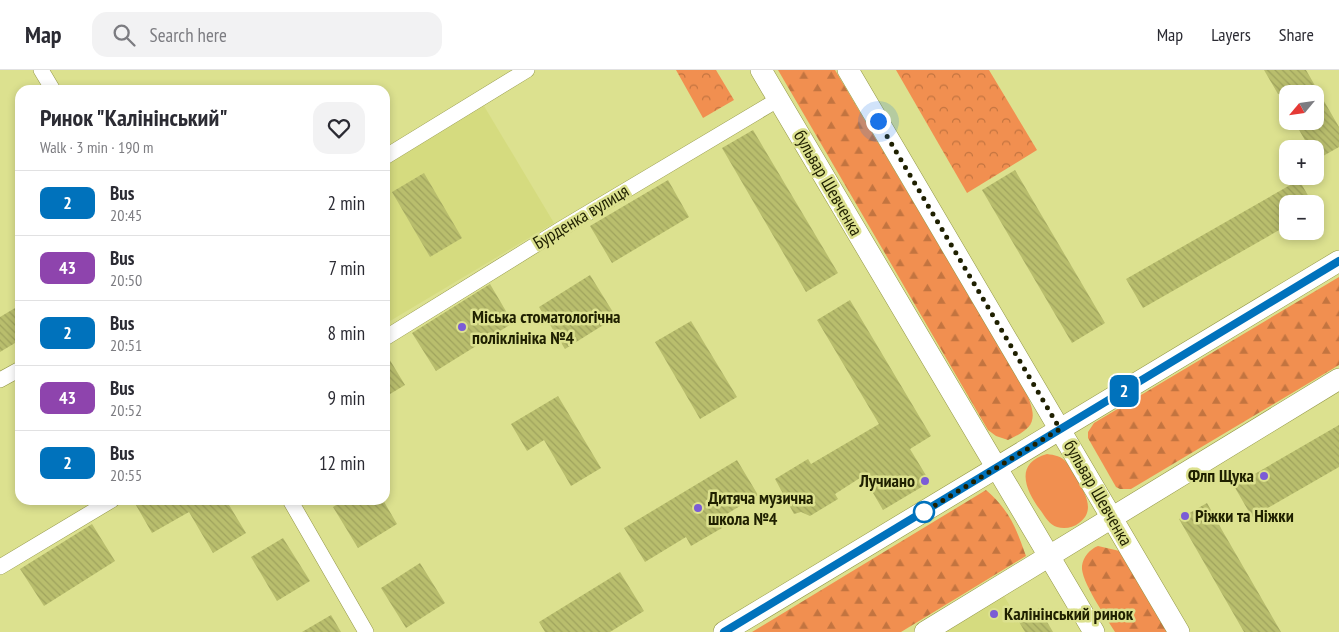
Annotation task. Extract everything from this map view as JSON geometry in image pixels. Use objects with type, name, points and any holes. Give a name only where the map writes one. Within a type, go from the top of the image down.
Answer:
[{"type":"main road","name":"бульвар Шевченка","points":[[761,70],[1094,632]]},
{"type":"main road","name":"бульвар Шевченка","points":[[848,70],[1180,632]]},
{"type":"main road","points":[[724,632],[1339,261]]},
{"type":"main road","points":[[925,632],[1339,379]]},
{"type":"street","points":[[41,70],[50,85]]},
{"type":"street","points":[[390,154],[528,70]]},
{"type":"street","name":"Бурденка вулиця","points":[[390,335],[561,229],[779,99]]},
{"type":"street","points":[[0,380],[15,372]]},
{"type":"street","points":[[0,567],[104,505]]},
{"type":"street","points":[[293,505],[366,632]]},
{"type":"shaded area","points":[[484,106],[554,223],[390,321],[390,163]]},
{"type":"shaded area","name":"Калінінський ринок","points":[[1004,596],[1026,632],[943,632]]},
{"type":"green space","points":[[676,70],[716,70],[734,100],[703,118]]},
{"type":"green space","points":[[778,70],[835,70],[1026,392],[1033,416],[1032,422],[1024,431],[1008,440],[996,436],[988,430]]},
{"type":"green space","points":[[896,70],[989,70],[1037,150],[967,193]]},
{"type":"green space","points":[[1339,277],[1339,365],[1131,489],[1116,487],[1088,438],[1088,432],[1094,423]]},
{"type":"green space","points":[[1047,454],[1058,456],[1070,466],[1086,496],[1087,513],[1079,523],[1068,528],[1060,528],[1050,523],[1035,503],[1027,486],[1026,470],[1037,458]]},
{"type":"green space","points":[[986,490],[1007,513],[1026,556],[901,632],[752,632]]},
{"type":"green space","points":[[1098,546],[1124,552],[1173,632],[1115,632],[1095,599],[1083,572],[1082,566],[1085,557]]},
{"type":"building","points":[[1264,70],[1306,70],[1315,85],[1279,85],[1278,94]]},
{"type":"building","points":[[1324,101],[1339,127],[1339,147],[1324,155],[1324,140],[1305,140],[1299,130],[1324,130]]},
{"type":"building","points":[[753,130],[838,273],[806,292],[722,148]]},
{"type":"building","points":[[1015,170],[1105,323],[1072,343],[982,190]]},
{"type":"building","points":[[424,173],[462,238],[430,257],[392,192]]},
{"type":"building","points":[[668,180],[689,217],[612,263],[590,226]]},
{"type":"building","points":[[1290,185],[1302,185],[1308,195],[1279,195],[1279,230],[1143,308],[1126,279]]},
{"type":"building","points":[[590,275],[616,317],[565,349],[539,307]]},
{"type":"building","name":"Міська стоматологічна поліклініка №4","points":[[490,284],[513,323],[436,371],[412,333]]},
{"type":"building","points":[[850,300],[931,436],[910,449],[930,482],[883,510],[863,476],[835,494],[838,499],[810,516],[801,512],[794,514],[775,479],[808,459],[811,464],[879,424],[817,320]]},
{"type":"building","points":[[15,308],[15,343],[0,352],[0,317]]},
{"type":"building","points":[[691,321],[737,397],[700,419],[655,342]]},
{"type":"building","points":[[390,360],[405,385],[390,394]]},
{"type":"building","points":[[558,396],[601,468],[571,486],[544,440],[527,451],[511,424]]},
{"type":"building","points":[[1339,425],[1339,467],[1252,517],[1234,486]]},
{"type":"building","name":"Дитяча музична школа №4","points":[[737,460],[758,495],[717,520],[722,528],[691,546],[686,537],[645,562],[624,528]]},
{"type":"building","points":[[1207,503],[1281,632],[1244,632],[1179,519]]},
{"type":"building","points":[[136,505],[229,505],[246,533],[213,553],[189,512],[152,533]]},
{"type":"building","points":[[336,505],[386,505],[397,524],[358,548],[333,507]]},
{"type":"building","points":[[92,524],[115,561],[44,606],[20,569]]},
{"type":"building","points":[[283,538],[310,581],[277,601],[251,557]]},
{"type":"building","points":[[420,563],[445,603],[406,628],[381,588]]},
{"type":"building","points":[[620,572],[644,611],[610,632],[545,632],[539,622]]},
{"type":"building","points":[[1039,608],[1053,632],[1025,632],[1018,620]]},
{"type":"building","points":[[331,615],[341,632],[302,632]]},
{"type":"bus line","name":"2","points":[[724,632],[1339,261]]},
{"type":"place","name":"Міська стоматологічна поліклініка №4","points":[[462,327]]},
{"type":"place","name":"Флп Щука","points":[[1264,476]]},
{"type":"place","name":"Лучиано","points":[[925,481]]},
{"type":"place","name":"Дитяча музична школа №4","points":[[698,508]]},
{"type":"place","name":"Ріжки та Ніжки","points":[[1185,516]]},
{"type":"place","name":"Калінінський ринок","points":[[994,614]]},
{"type":"route","points":[[878,121],[1060,429],[924,512]]}]
